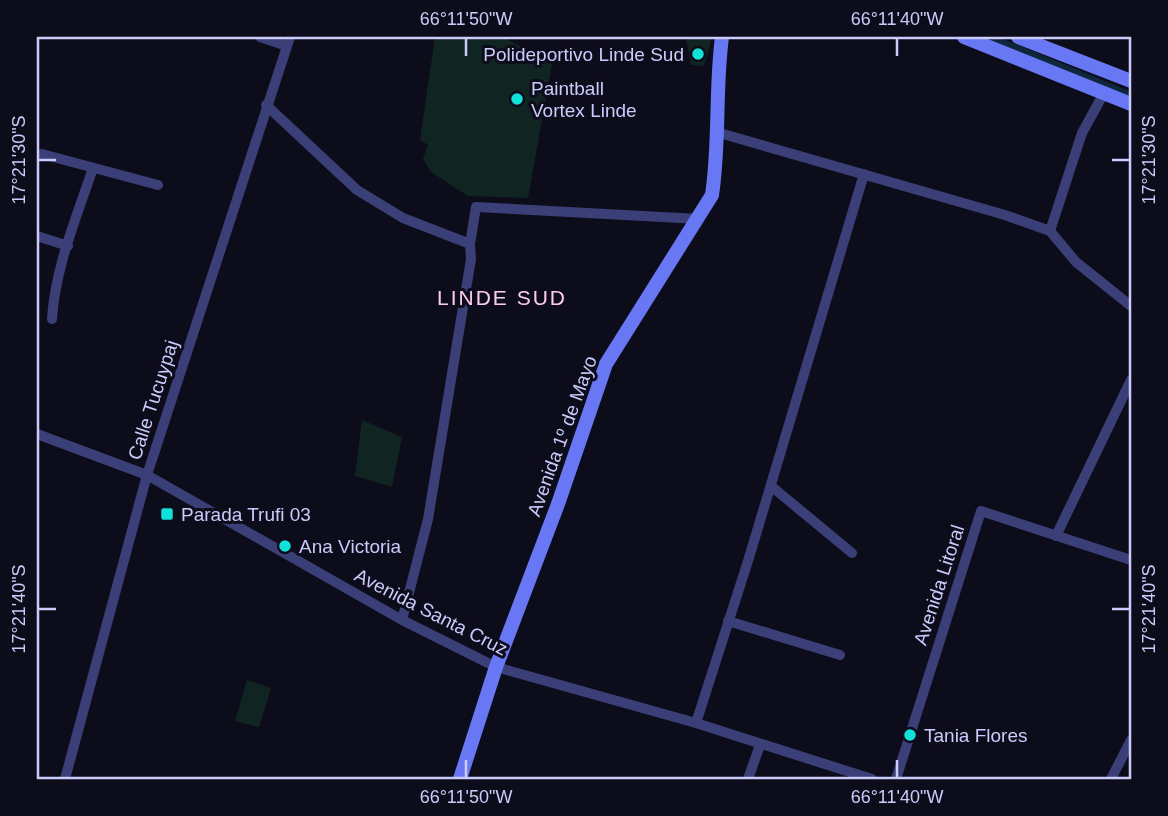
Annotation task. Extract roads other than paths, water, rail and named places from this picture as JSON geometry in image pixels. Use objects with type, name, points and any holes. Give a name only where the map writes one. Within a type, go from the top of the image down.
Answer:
[{"type":"main road","name":"Avenida 1º de Mayo","points":[[460,779],[496,667],[558,504],[606,364],[712,195],[716,166],[718,70],[722,37]]},
{"type":"main road","points":[[964,37],[1131,104]]},
{"type":"main road","points":[[1017,37],[1131,81]]},
{"type":"street","points":[[260,37],[288,41]]},
{"type":"street","name":"Calle Tucuypaj","points":[[65,779],[146,475],[288,41]]},
{"type":"street","points":[[1050,231],[1082,133],[1104,93]]},
{"type":"street","points":[[266,105],[357,190],[403,218],[471,244]]},
{"type":"street","points":[[716,132],[1005,215],[1050,231],[1076,262],[1131,306]]},
{"type":"street","points":[[42,154],[158,184]]},
{"type":"street","points":[[52,320],[53,303],[68,246],[93,168]]},
{"type":"street","points":[[696,723],[771,486],[864,174]]},
{"type":"street","points":[[402,620],[428,519],[471,259],[476,207],[699,219]]},
{"type":"street","points":[[37,236],[68,246]]},
{"type":"street","points":[[1056,536],[1131,380]]},
{"type":"street","name":"Avenida Santa Cruz","points":[[37,434],[146,475],[402,620],[496,667],[696,723],[872,779]]},
{"type":"street","points":[[771,486],[852,553]]},
{"type":"street","name":"Avenida Litoral","points":[[896,779],[981,511],[1131,559]]},
{"type":"street","points":[[728,621],[840,655]]},
{"type":"street","points":[[1111,779],[1131,740]]},
{"type":"street","points":[[748,779],[760,745]]},
{"type":"waterway","points":[[985,37],[1131,97]]},
{"type":"place","name":"Polideportivo Linde Sud","points":[[698,54]]},
{"type":"place","name":"Paintball Vortex Linde","points":[[517,99]]},
{"type":"place","name":"Parada Trufi 03","points":[[167,514]]},
{"type":"place","name":"Ana Victoria","points":[[285,546]]},
{"type":"place","name":"Tania Flores","points":[[910,735]]},
{"type":"district","name":"LINDE SUD","points":[[502,297]]}]
